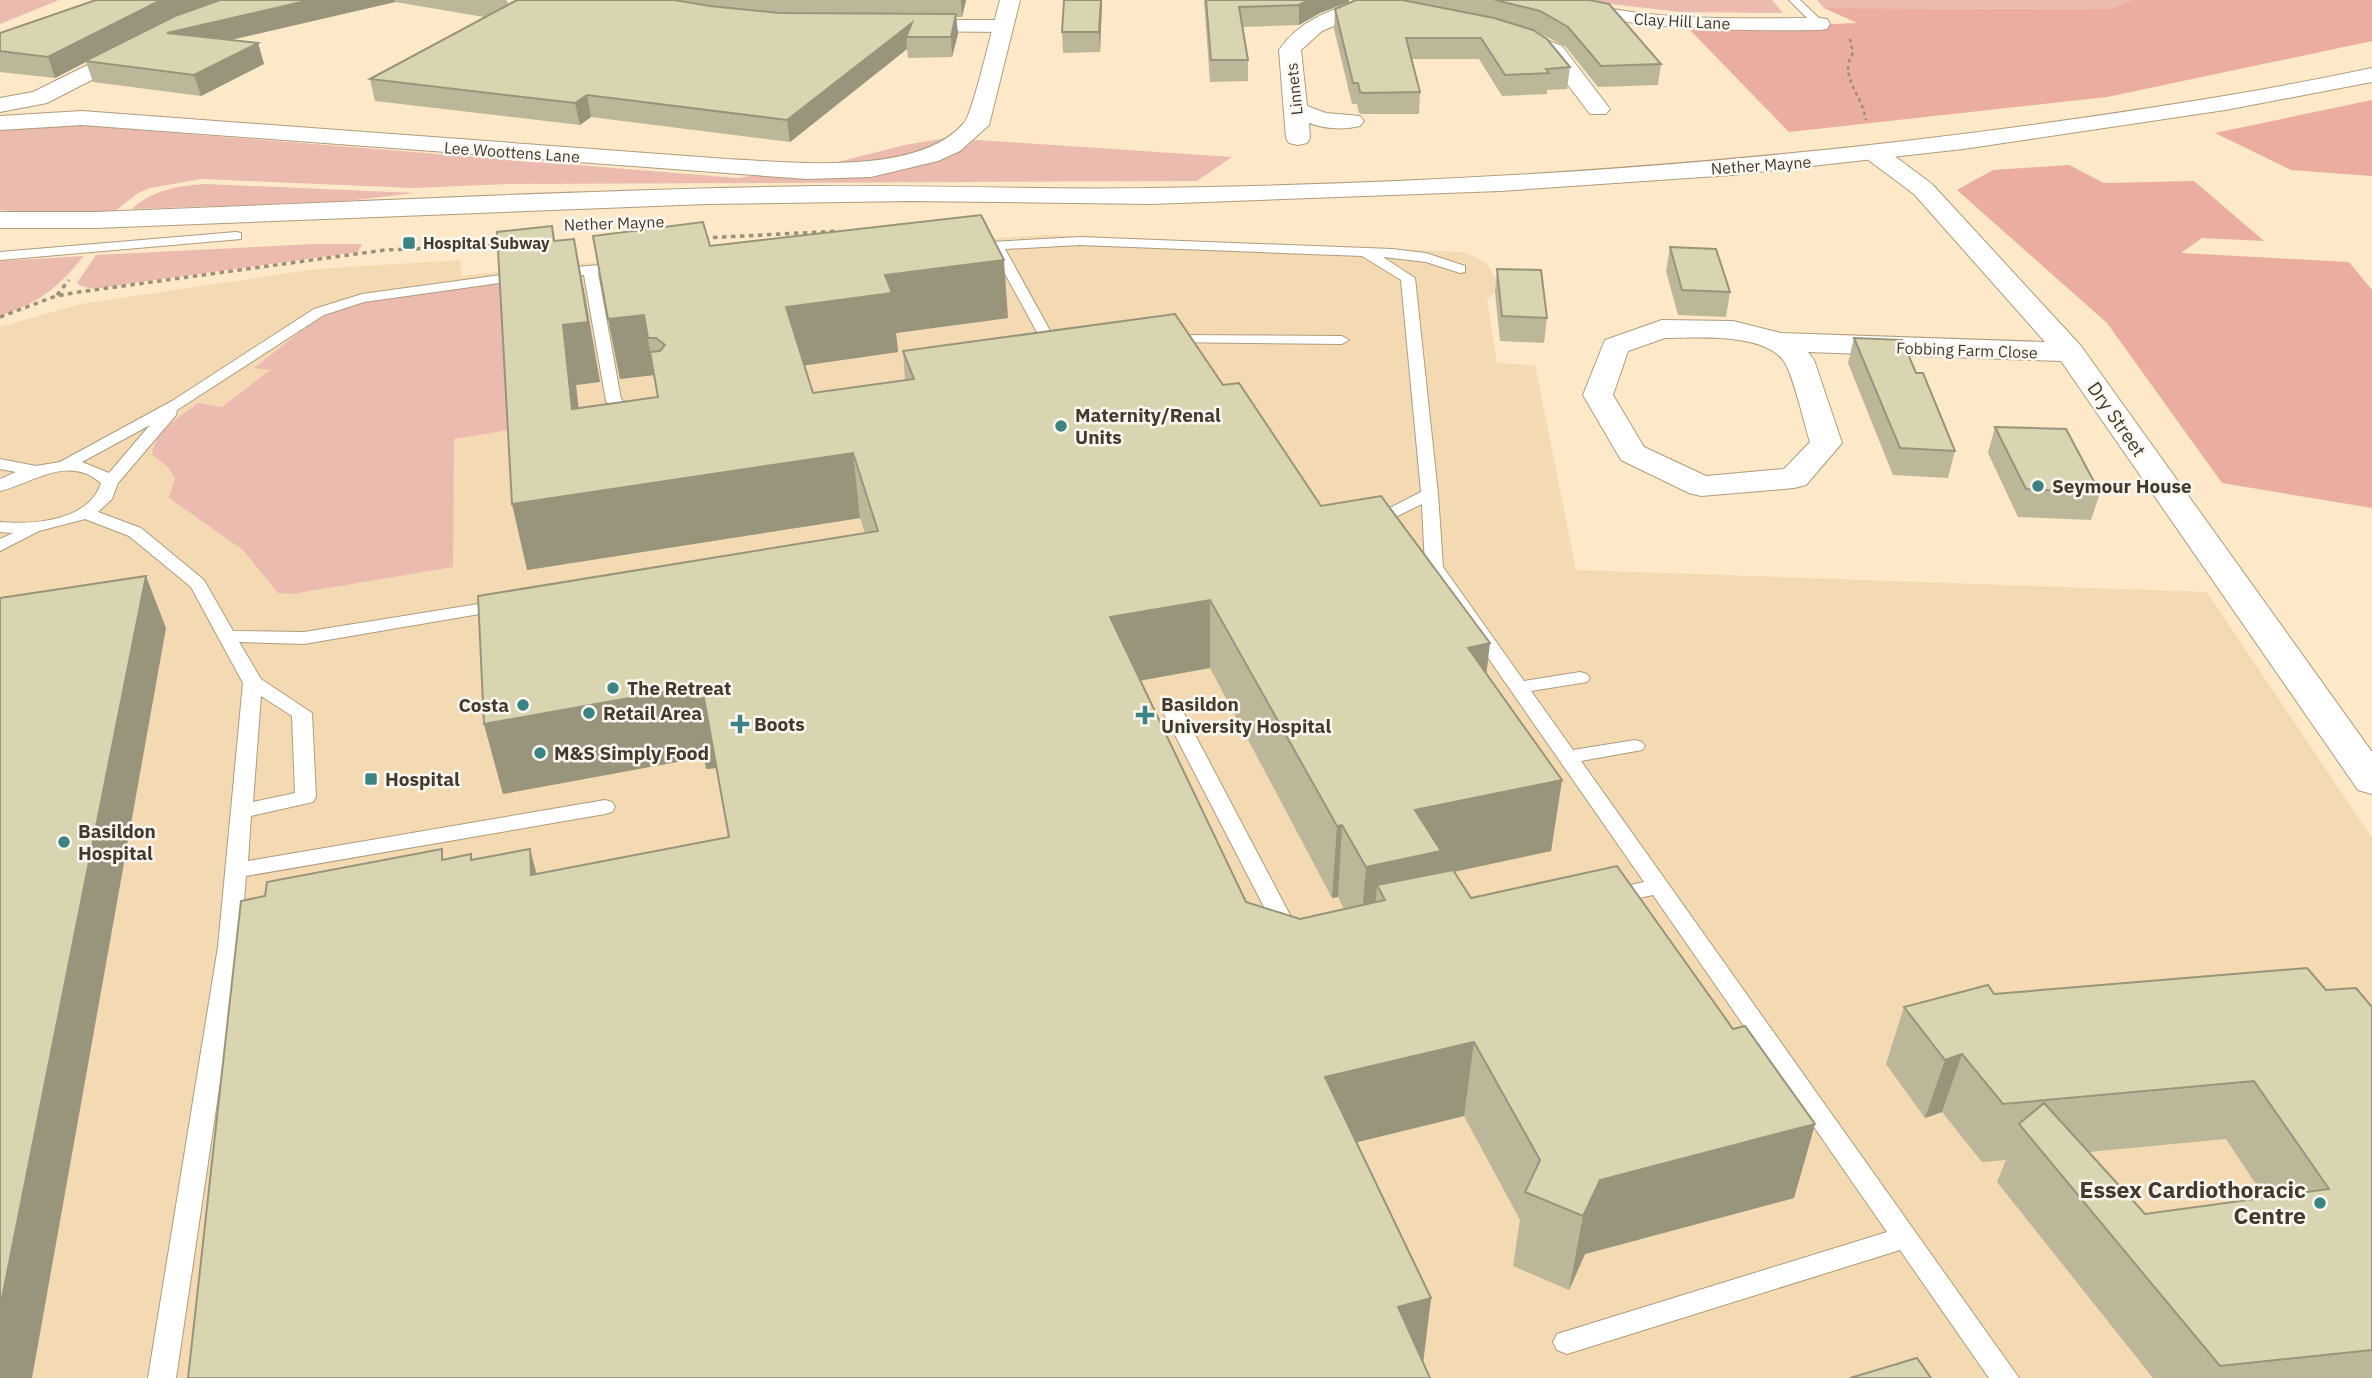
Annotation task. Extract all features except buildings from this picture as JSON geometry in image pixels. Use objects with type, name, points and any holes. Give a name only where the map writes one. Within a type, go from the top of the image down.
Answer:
[{"type":"street","points":[[879,26],[1002,26],[1010,0]]},
{"type":"street","name":"Clay Hill Lane","points":[[1547,0],[1593,12],[1673,24],[1819,24]]},
{"type":"street","points":[[1365,2],[1393,10]]},
{"type":"street","name":"Linnets","points":[[1298,138],[1290,50],[1296,40],[1325,20],[1365,2]]},
{"type":"street","name":"Lee Woottens Lane","points":[[0,124],[36,119],[82,118],[435,146],[827,171],[872,169],[929,156],[967,136],[977,125],[1002,26]]},
{"type":"street","points":[[1507,34],[1519,36],[1554,51],[1598,109]]},
{"type":"street","points":[[0,105],[46,95],[152,40]]},
{"type":"street","name":"Nether Mayne","points":[[0,220],[95,220],[717,197],[913,193],[1144,196],[1391,190],[1541,181],[1873,139],[2185,110],[2372,75]]},
{"type":"street","points":[[1297,110],[1323,120],[1352,121]]},
{"type":"street","name":"Dry Street","points":[[1873,139],[1923,189],[2070,352],[2372,781]]},
{"type":"street","name":"Nether Mayne","points":[[0,243],[914,211],[1144,196]]},
{"type":"street","name":"Fobbing Farm Close","points":[[1781,342],[1798,360],[1826,443],[1794,478],[1701,486],[1632,453],[1598,395],[1615,346],[1662,329],[1733,330],[1781,342],[2070,352]]},
{"type":"lane","points":[[1794,0],[1819,24]]},
{"type":"lane","points":[[0,256],[236,236]]},
{"type":"lane","points":[[955,248],[1080,241],[1365,252],[1419,255],[1460,269]]},
{"type":"lane","points":[[996,245],[1047,349],[1056,355],[1074,352]]},
{"type":"lane","points":[[1365,252],[1408,278],[1430,495],[1434,567],[2005,1378]]},
{"type":"lane","points":[[64,466],[177,404],[318,312],[351,301],[442,286],[590,269],[644,266]]},
{"type":"lane","points":[[590,269],[614,401],[624,409],[653,407]]},
{"type":"lane","points":[[1159,340],[1342,340]]},
{"type":"lane","points":[[0,546],[38,527],[84,513],[104,499],[110,482],[177,404]]},
{"type":"lane","points":[[0,464],[34,470],[64,466],[95,470],[105,475],[110,482]]},
{"type":"lane","points":[[0,486],[34,470]]},
{"type":"lane","points":[[1357,528],[1430,495]]},
{"type":"lane","points":[[84,513],[135,532],[198,584],[253,683],[302,713],[306,797],[243,811]]},
{"type":"lane","points":[[0,527],[38,527]]},
{"type":"lane","points":[[227,636],[304,638],[524,602]]},
{"type":"lane","points":[[1520,687],[1580,678]]},
{"type":"lane","points":[[162,1378],[229,947],[253,683]]},
{"type":"lane","points":[[1172,710],[1283,926],[1301,945]]},
{"type":"lane","points":[[1568,757],[1635,746]]},
{"type":"lane","points":[[236,870],[605,807]]},
{"type":"lane","points":[[1594,900],[1659,886]]},
{"type":"lane","points":[[1567,1342],[1906,1237]]},
{"type":"path","points":[[1819,24],[1843,30],[1852,41],[1853,53],[1846,62],[1846,73],[1864,104],[1865,118],[1873,139]]},
{"type":"path","points":[[0,317],[56,296],[79,292],[385,250],[452,247],[450,254]]},
{"type":"shaded area","points":[[0,0],[59,0],[0,24]]},
{"type":"shaded area","points":[[1577,0],[1772,0],[1783,13],[1681,12]]},
{"type":"shaded area","points":[[1817,0],[2132,0],[2109,9],[1824,8]]},
{"type":"shaded area","points":[[2132,0],[2372,0],[2372,41],[2107,97],[1789,132],[1690,30],[1857,23],[1824,8],[2109,9]]},
{"type":"shaded area","points":[[2372,100],[2372,176],[2291,170],[2215,133]]},
{"type":"shaded area","points":[[50,123],[738,178],[830,164],[905,145],[947,138],[1232,157],[1197,181],[508,184],[413,188],[201,179],[150,188],[138,193],[115,211],[37,213],[0,210],[0,129]]},
{"type":"shaded area","points":[[2069,165],[2104,183],[2194,181],[2264,241],[2202,238],[2181,253],[2349,262],[2372,290],[2372,508],[2222,483],[2107,323],[1957,190],[1993,170]]},
{"type":"shaded area","points":[[205,184],[416,193],[337,202],[132,209],[148,197],[166,190]]},
{"type":"shaded area","name":"Basildon University Hospital","points":[[1047,235],[1464,252],[1486,263],[1501,287],[1487,299],[1497,363],[1535,365],[1576,570],[2207,592],[2372,838],[2372,1378],[0,1378],[0,480],[5,477],[0,476],[0,327],[81,304],[316,269],[460,260],[462,276],[555,265]]},
{"type":"shaded area","points":[[362,244],[358,252],[107,287],[88,288],[77,283],[96,255]]},
{"type":"shaded area","points":[[84,256],[47,293],[0,316],[0,261]]},
{"type":"shaded area","points":[[506,283],[515,429],[454,439],[453,567],[292,594],[278,593],[243,550],[169,498],[175,478],[167,466],[152,455],[163,432],[198,403],[222,407],[270,370],[254,368],[319,319],[345,306],[389,296]]},
{"type":"place","name":"Hospital Subway","points":[[409,243]]},
{"type":"place","name":"Maternity/Renal Units","points":[[1061,426]]},
{"type":"place","name":"Seymour House","points":[[2038,486]]},
{"type":"place","name":"The Retreat","points":[[613,688]]},
{"type":"place","name":"Costa","points":[[523,705]]},
{"type":"place","name":"Retail Area","points":[[589,713]]},
{"type":"place","name":"Basildon University Hospital","points":[[1145,715]]},
{"type":"place","name":"Boots","points":[[740,724]]},
{"type":"place","name":"M&S Simply Food","points":[[540,753]]},
{"type":"place","name":"Hospital","points":[[371,779]]},
{"type":"place","name":"Basildon Hospital","points":[[64,842]]},
{"type":"place","name":"Essex Cardiothoracic Centre","points":[[2320,1203]]}]
